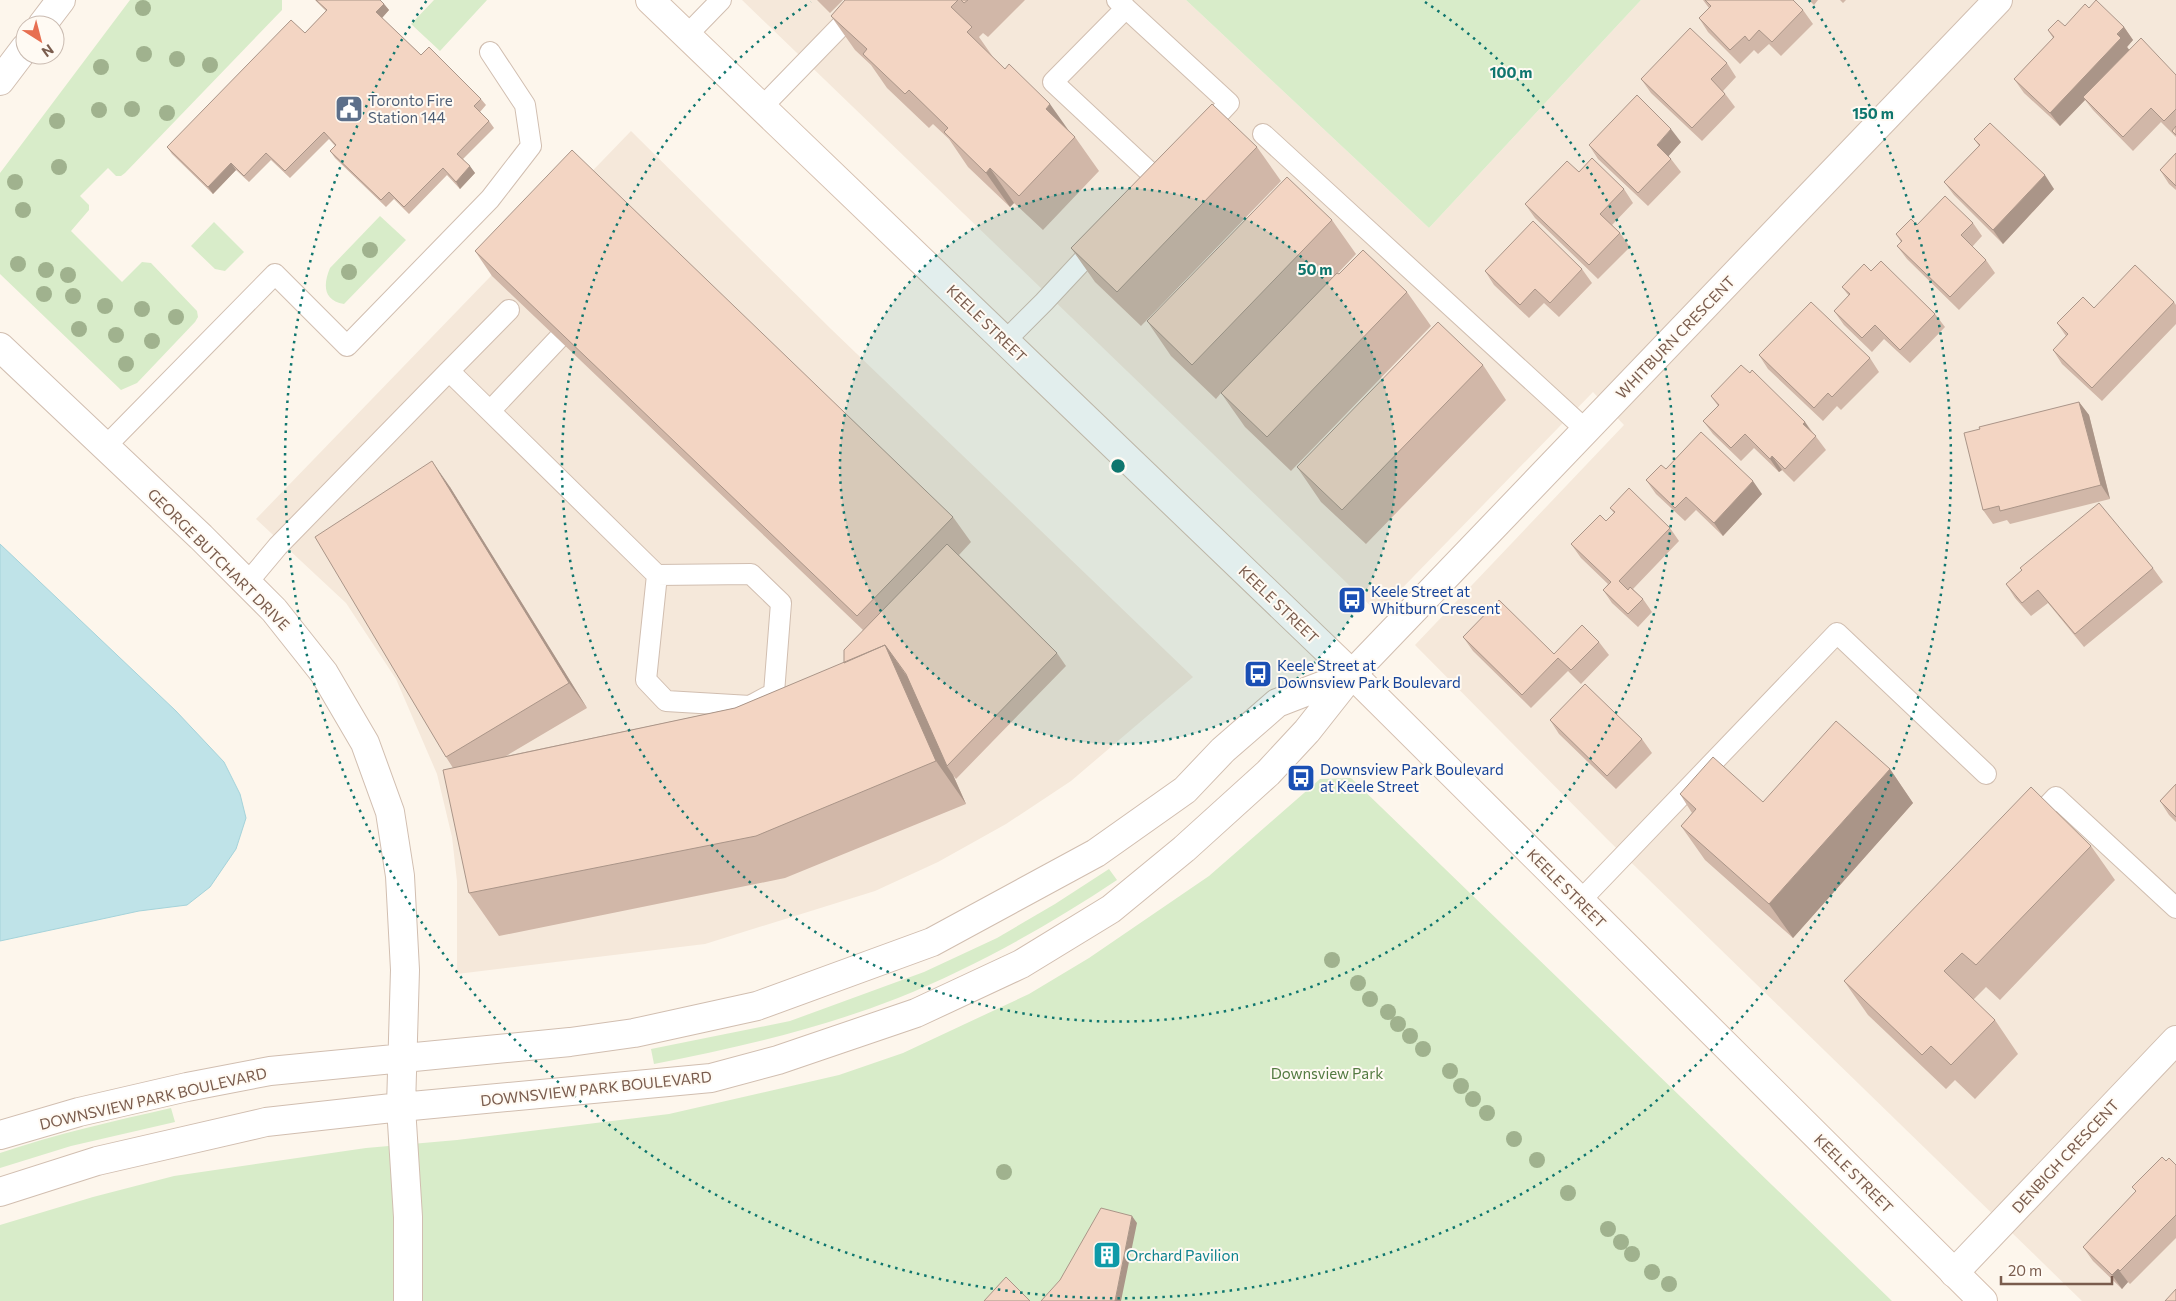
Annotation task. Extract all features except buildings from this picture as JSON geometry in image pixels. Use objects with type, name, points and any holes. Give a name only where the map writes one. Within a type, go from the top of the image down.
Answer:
[{"type":"street","points":[[50,15],[61,0]]},
{"type":"street","name":"KEELE STREET","points":[[650,0],[1352,674],[1983,1301]]},
{"type":"street","name":"WHITBURN CRESCENT","points":[[1352,674],[1998,0]]},
{"type":"street","points":[[0,81],[15,61]]},
{"type":"street","name":"GEORGE BUTCHART DRIVE","points":[[0,348],[106,447],[274,610],[324,673],[365,743],[390,812],[400,876],[404,949],[401,1107],[408,1217],[408,1301]]},
{"type":"street","name":"DOWNSVIEW PARK BOULEVARD","points":[[0,1135],[88,1110],[270,1071],[401,1060],[570,1042],[634,1033],[748,1008],[932,942],[1096,852],[1185,790],[1223,750],[1277,703],[1352,674]]},
{"type":"street","name":"DOWNSVIEW PARK BOULEVARD","points":[[0,1192],[97,1161],[266,1122],[401,1107],[711,1078],[778,1060],[916,1012],[1021,964],[1111,909],[1184,849],[1268,773],[1307,731],[1352,674]]},
{"type":"street","name":"DENBIGH CRESCENT","points":[[1954,1273],[2176,1040]]},
{"type":"lane","points":[[687,35],[721,0]]},
{"type":"lane","points":[[762,107],[866,0]]},
{"type":"lane","points":[[1157,180],[1053,82],[1121,4],[1229,103],[1190,144]]},
{"type":"lane","points":[[106,447],[274,274],[347,346],[456,234],[490,199],[531,146],[525,104],[490,52]]},
{"type":"lane","points":[[1263,134],[1586,430]]},
{"type":"lane","points":[[1005,340],[1044,302],[1111,230]]},
{"type":"lane","points":[[247,583],[278,546],[509,310]]},
{"type":"lane","points":[[490,411],[558,339]]},
{"type":"lane","points":[[449,371],[657,575],[751,574],[781,603],[774,693],[750,706],[666,702],[646,680],[657,575]]},
{"type":"lane","points":[[1580,901],[1837,633],[1986,774]]},
{"type":"lane","points":[[2014,840],[2056,797],[2176,908]]},
{"type":"shaded area","points":[[742,0],[1186,0],[1429,228],[1641,0],[2176,0],[2176,1301],[2082,1301],[1607,839],[1415,645],[1624,425],[1593,392],[1378,613]]},
{"type":"shaded area","points":[[631,131],[831,329],[1193,677],[1071,781],[1006,824],[938,862],[875,891],[705,944],[457,974],[457,881],[452,837],[437,774],[396,679],[346,603],[256,519]]},
{"type":"green space","points":[[130,0],[282,0],[282,10],[125,173],[121,176],[116,176],[108,168],[80,196],[89,205],[89,210],[71,231],[122,282],[142,262],[151,263],[197,311],[198,317],[195,322],[137,383],[121,390],[0,274],[0,173]]},
{"type":"green space","points":[[434,0],[487,0],[440,51],[411,24]]},
{"type":"green space","points":[[1186,0],[1641,0],[1429,228]]},
{"type":"green space","points":[[380,216],[406,240],[344,304],[337,302],[326,291],[326,280],[330,268]]},
{"type":"green space","points":[[214,222],[244,252],[225,271],[215,269],[191,246]]},
{"type":"green space","name":"Downsview Park","points":[[1351,778],[1892,1301],[0,1301],[0,1225],[93,1197],[174,1176],[366,1148],[457,1140],[669,1114],[839,1075],[903,1053],[1029,994],[1089,958],[1209,876],[1320,779]]},
{"type":"green space","points":[[1109,869],[1117,880],[1091,897],[1010,945],[927,986],[868,1009],[808,1028],[654,1064],[651,1049],[790,1021],[924,972],[997,938]]},
{"type":"green space","points":[[171,1108],[175,1122],[71,1146],[0,1168],[0,1153],[64,1134]]},
{"type":"water","points":[[0,544],[176,711],[224,762],[240,794],[246,818],[236,849],[210,887],[187,905],[139,911],[0,941]]},
{"type":"place","name":"Toronto Fire Station 144","points":[[349,109]]},
{"type":"place","name":"Keele Street at Whitburn Crescent","points":[[1352,600]]},
{"type":"place","name":"Keele Street at Downsview Park Boulevard","points":[[1258,674]]},
{"type":"place","name":"Downsview Park Boulevard at Keele Street","points":[[1301,778]]},
{"type":"place","name":"Orchard Pavilion","points":[[1107,1255]]}]
